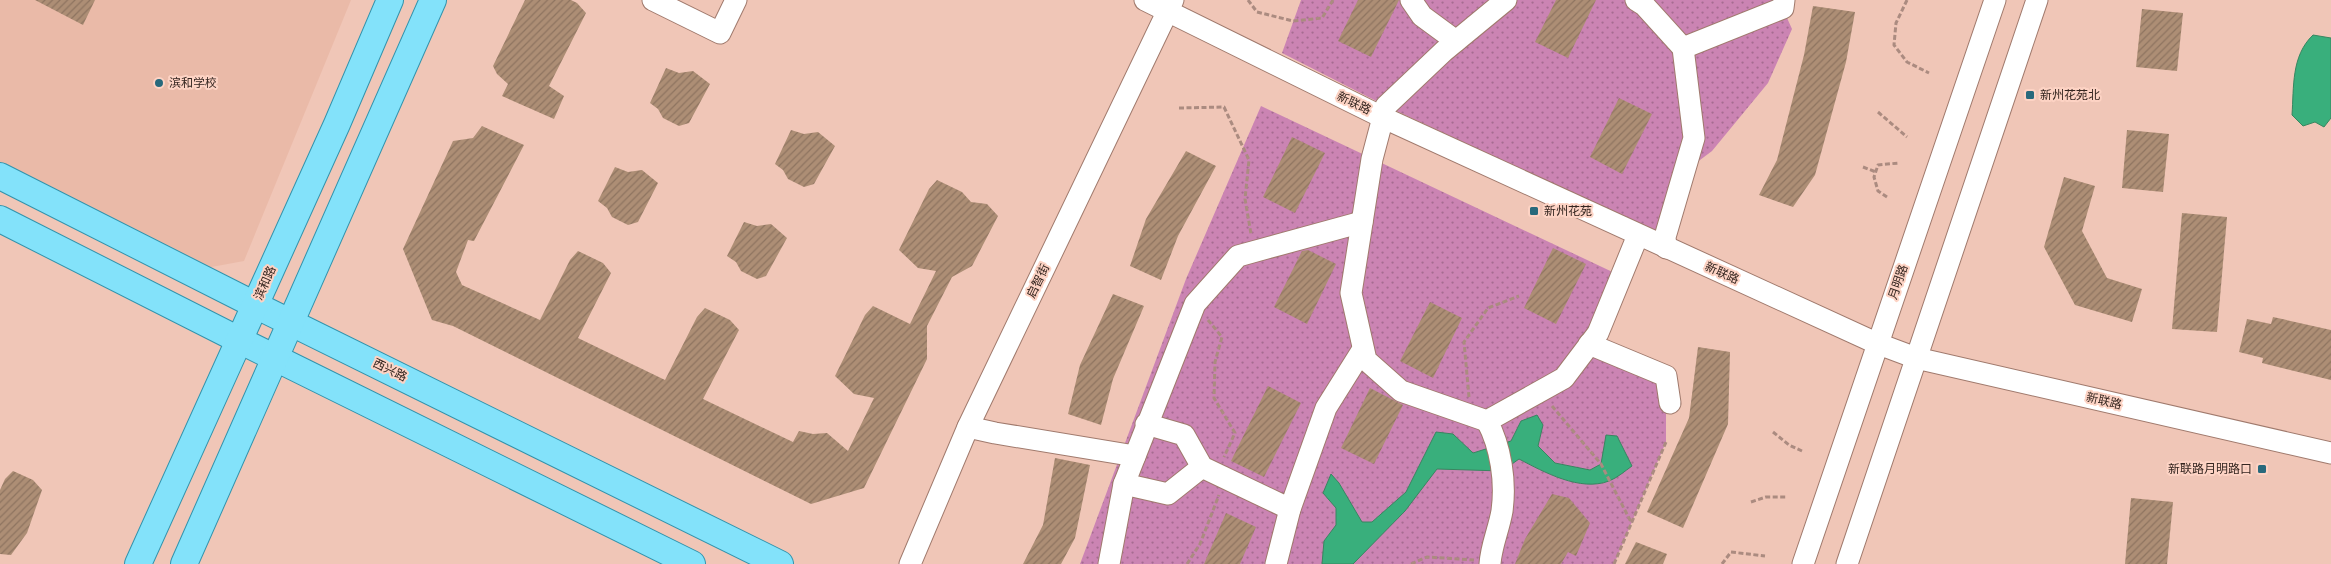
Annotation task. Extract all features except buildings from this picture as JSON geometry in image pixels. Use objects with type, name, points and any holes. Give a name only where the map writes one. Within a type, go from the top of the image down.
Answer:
[{"type":"main road","name":"滨和路","points":[[138,564],[390,0]]},
{"type":"main road","points":[[184,564],[277,358],[433,0]]},
{"type":"main road","name":"西兴路","points":[[0,176],[255,305],[780,564]]},
{"type":"main road","points":[[0,219],[239,340],[692,564]]},
{"type":"street","points":[[653,0],[720,33],[736,0]]},
{"type":"street","name":"新联路","points":[[1145,0],[1171,5],[1382,117],[1638,236],[1876,343],[1916,358],[2331,452]]},
{"type":"street","points":[[1411,0],[1422,16],[1456,41]]},
{"type":"street","points":[[1490,562],[1502,511],[1502,476],[1485,425],[1401,391],[1366,360],[1351,292],[1372,159],[1386,106],[1456,41],[1506,0]]},
{"type":"street","points":[[1636,0],[1644,5],[1683,48],[1694,138],[1665,237],[1666,248]]},
{"type":"street","points":[[1683,48],[1783,8],[1784,0]]},
{"type":"street","name":"月明路","points":[[1803,564],[1876,343],[1995,0]]},
{"type":"street","points":[[1848,564],[2038,0]]},
{"type":"street","name":"启智街","points":[[910,564],[968,426],[1171,5]]},
{"type":"street","points":[[1109,564],[1124,484],[1146,424],[1195,304],[1238,256],[1362,222]]},
{"type":"street","points":[[1485,425],[1564,378],[1598,332],[1638,236]]},
{"type":"street","points":[[1589,344],[1666,376],[1670,403]]},
{"type":"street","points":[[1276,564],[1290,509],[1326,408],[1364,349]]},
{"type":"street","points":[[1146,424],[1184,435],[1215,473],[1290,509]]},
{"type":"street","points":[[968,426],[995,434],[1135,456]]},
{"type":"street","points":[[1124,484],[1168,494],[1215,473]]},
{"type":"path","points":[[1248,0],[1257,12],[1294,21],[1322,18],[1333,0]]},
{"type":"path","points":[[1907,0],[1896,23],[1894,44],[1907,62],[1929,73]]},
{"type":"path","points":[[1179,108],[1224,107],[1250,160],[1245,199],[1253,252]]},
{"type":"path","points":[[1878,112],[1907,137]]},
{"type":"path","points":[[1887,196],[1878,191],[1874,177],[1878,165],[1899,163]]},
{"type":"path","points":[[1863,167],[1876,172]]},
{"type":"path","points":[[1485,425],[1464,342],[1488,308],[1519,296]]},
{"type":"path","points":[[1187,564],[1200,544],[1215,473],[1235,433],[1214,398],[1215,362],[1222,337],[1195,304]]},
{"type":"path","points":[[1541,391],[1601,464],[1631,522]]},
{"type":"path","points":[[1773,432],[1789,445],[1802,451]]},
{"type":"path","points":[[1614,564],[1666,442]]},
{"type":"path","points":[[1751,502],[1766,497],[1786,497]]},
{"type":"path","points":[[1722,564],[1732,552],[1766,556]]},
{"type":"path","points":[[1411,564],[1427,558],[1490,562]]},
{"type":"shaded area","name":"滨和学校","points":[[0,0],[351,0],[244,261],[206,268],[0,165]]},
{"type":"shaded area","points":[[1301,0],[1784,0],[1783,9],[1792,29],[1768,83],[1712,151],[1684,172],[1665,237],[1386,106],[1282,53]]},
{"type":"shaded area","points":[[2313,35],[2331,38],[2331,118],[2324,127],[2315,122],[2303,126],[2292,115],[2297,62],[2306,43]]},
{"type":"shaded area","points":[[1261,106],[1621,276],[1589,344],[1666,376],[1666,442],[1614,564],[1080,564],[1186,279]]},
{"type":"shaded area","points":[[1537,415],[1543,425],[1538,446],[1555,463],[1590,470],[1601,464],[1606,435],[1617,436],[1632,466],[1609,481],[1598,484],[1586,484],[1562,479],[1519,459],[1502,471],[1437,469],[1405,511],[1353,564],[1322,564],[1324,541],[1336,525],[1336,508],[1323,493],[1331,474],[1339,483],[1362,522],[1372,522],[1406,492],[1436,432],[1453,434],[1473,453],[1511,441],[1521,421]]},
{"type":"place","name":"滨和学校","points":[[159,83]]},
{"type":"place","name":"新州花苑北","points":[[2030,95]]},
{"type":"place","name":"新州花苑","points":[[1534,211]]},
{"type":"place","name":"新联路月明路口","points":[[2262,469]]}]
